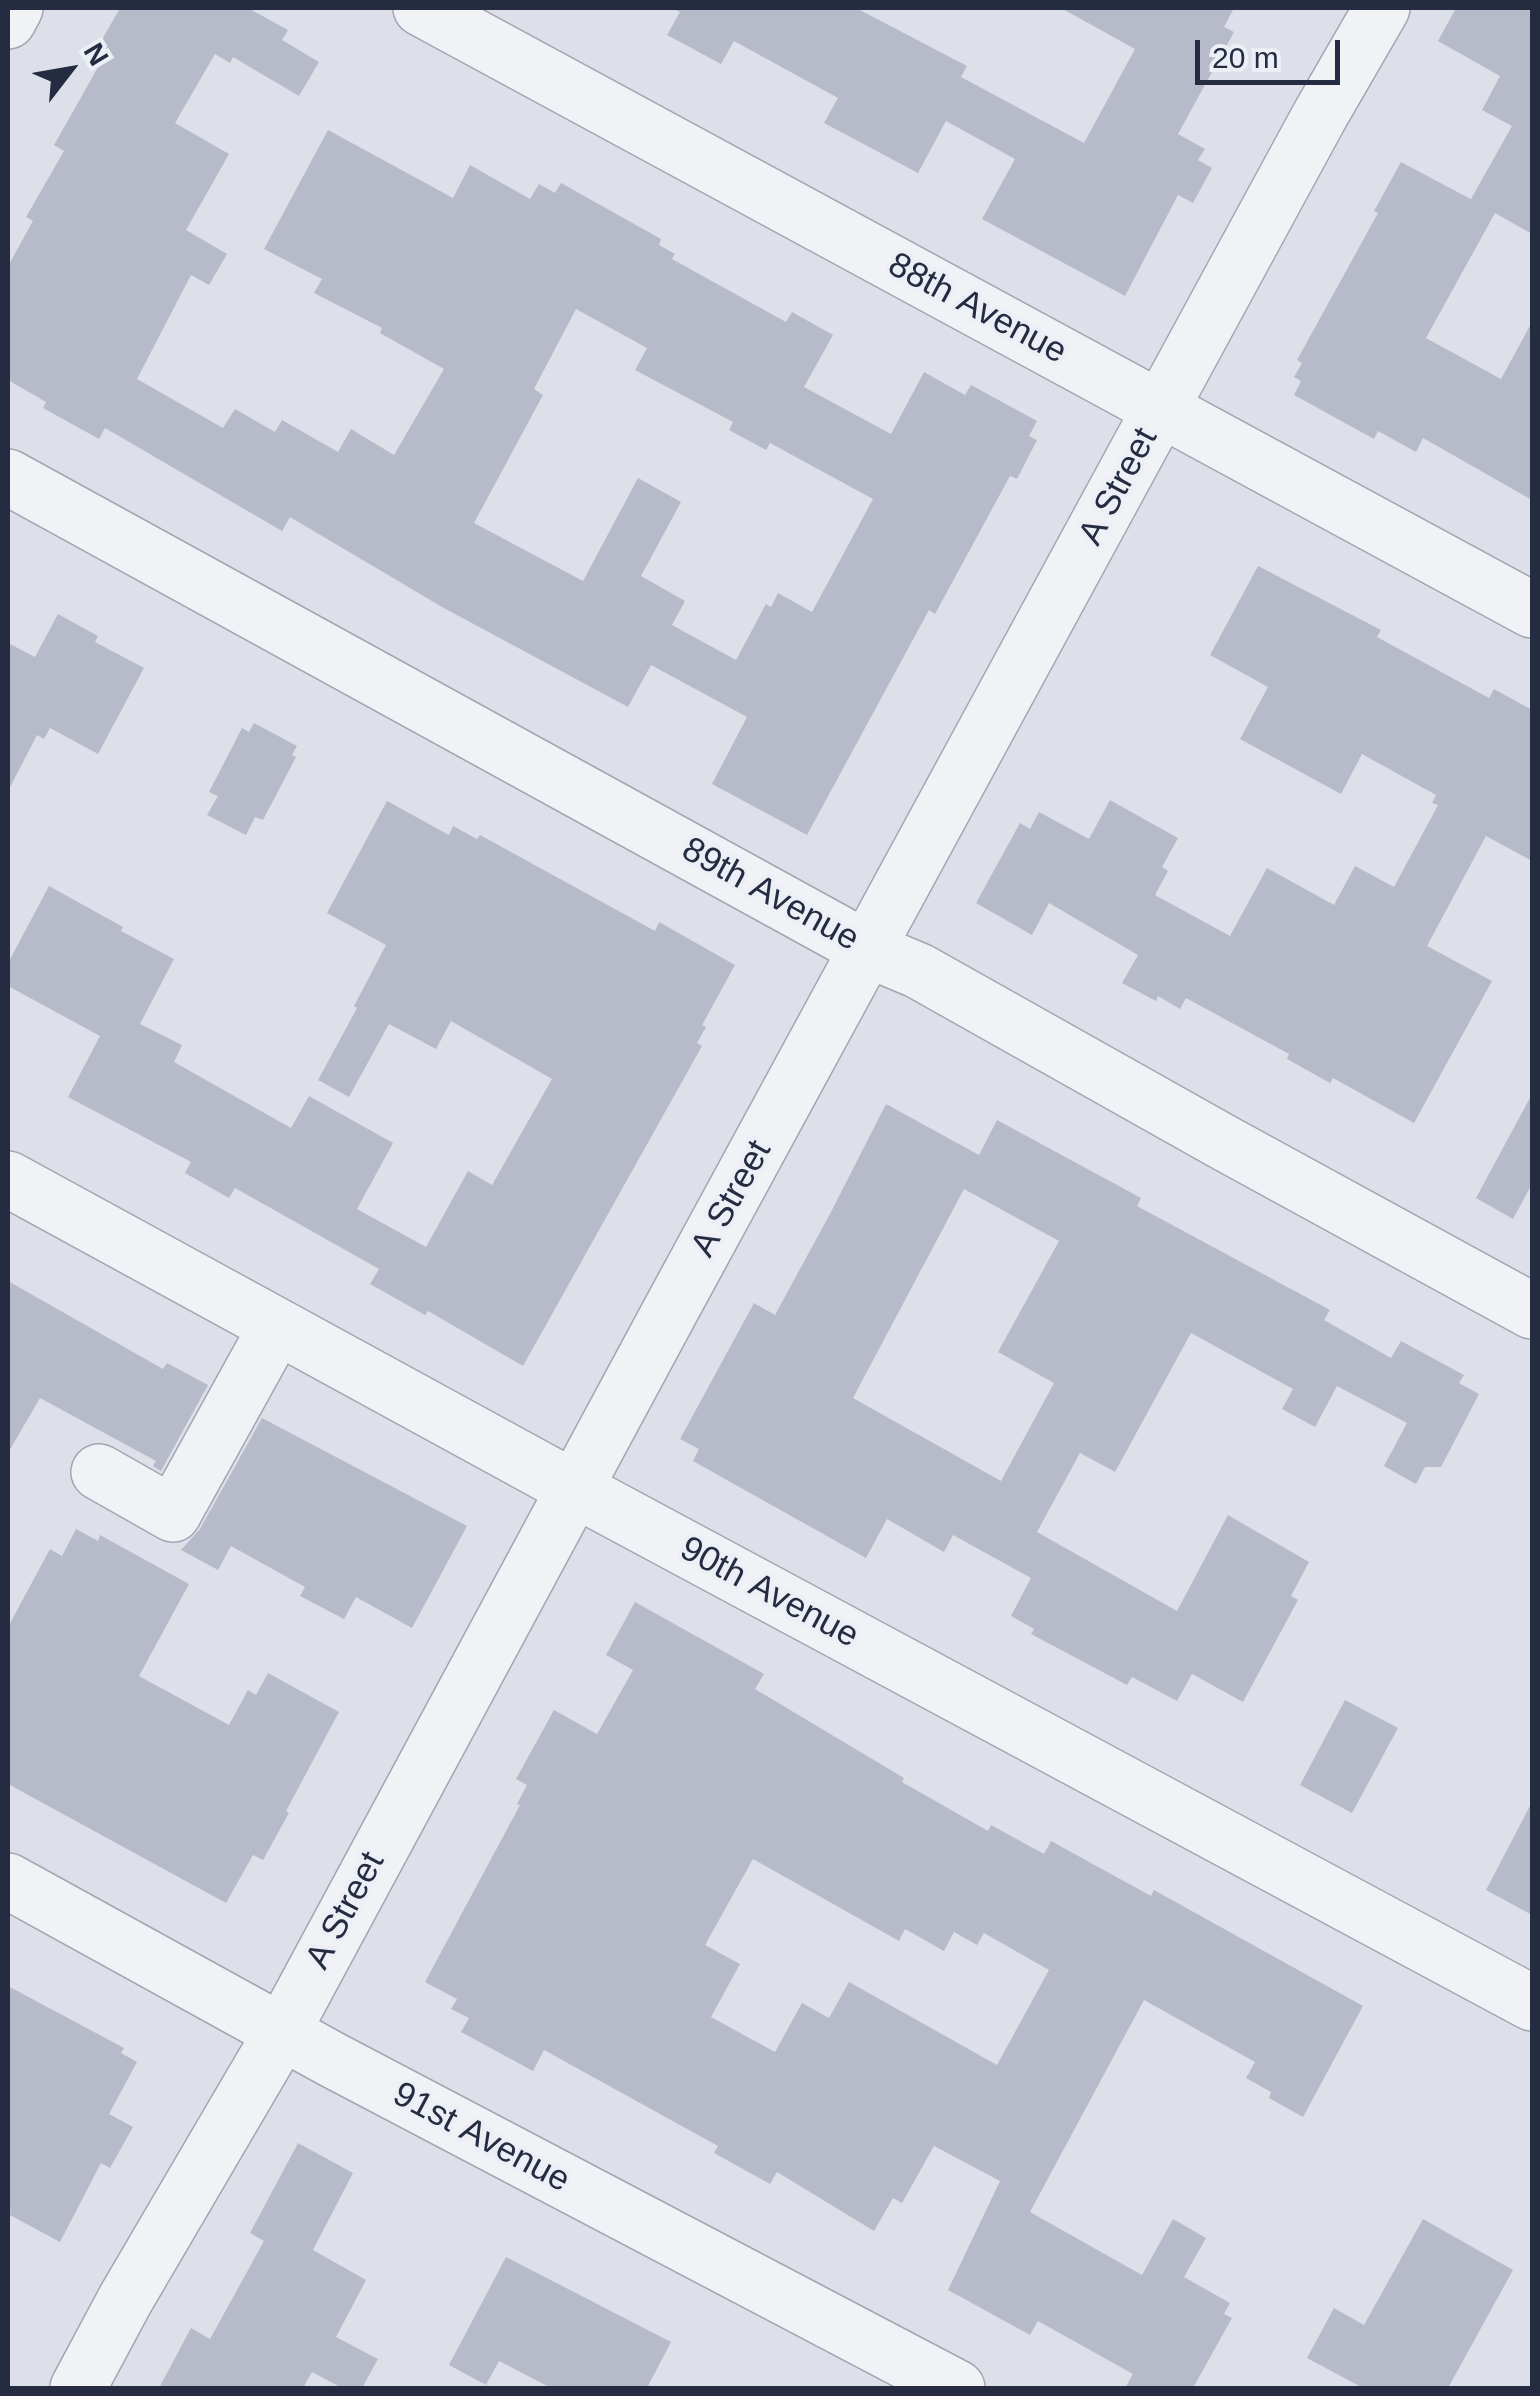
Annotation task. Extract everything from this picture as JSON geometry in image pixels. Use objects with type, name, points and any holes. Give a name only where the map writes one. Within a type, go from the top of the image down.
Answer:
[{"type":"street","points":[[8,21],[15,8]]},
{"type":"street","name":"88th Avenue","points":[[421,8],[1532,610]]},
{"type":"street","name":"A Street","points":[[78,2388],[282,2032],[1382,8]]},
{"type":"street","name":"89th Avenue","points":[[8,477],[869,950],[918,971],[1532,1311]]},
{"type":"street","name":"90th Avenue","points":[[8,1179],[575,1489],[1532,2003]]},
{"type":"street","points":[[99,1472],[173,1514],[277,1326]]},
{"type":"street","name":"91st Avenue","points":[[8,1882],[282,2032],[957,2388]]},
{"type":"building","points":[[120,8],[248,8],[288,30],[282,40],[319,62],[299,96],[233,57],[230,63],[215,54],[175,123],[229,154],[186,230],[227,254],[209,285],[191,275],[137,379],[223,428],[235,409],[275,432],[282,420],[338,452],[351,429],[394,455],[444,369],[380,333],[382,328],[314,293],[322,279],[264,249],[328,130],[453,198],[470,165],[530,199],[539,184],[555,193],[561,183],[661,239],[659,245],[675,254],[672,259],[786,322],[792,312],[833,335],[804,387],[891,434],[924,372],[965,395],[971,385],[1037,421],[1029,436],[1037,440],[1017,479],[1010,476],[935,614],[929,610],[807,835],[712,784],[747,717],[651,665],[628,707],[442,607],[290,517],[282,531],[105,428],[99,439],[43,408],[46,402],[8,380],[8,266],[33,221],[26,217],[64,151],[54,145],[101,62],[92,57]],"holes":[[[576,309],[647,348],[635,370],[733,422],[729,430],[766,450],[770,443],[873,499],[812,612],[778,593],[771,607],[766,604],[736,660],[672,625],[685,601],[641,576],[681,502],[638,478],[583,581],[474,523],[543,395],[534,389]]]},
{"type":"building","points":[[672,8],[856,8],[967,66],[961,77],[1084,143],[1135,49],[1061,8],[1234,8],[1224,27],[1234,32],[1178,134],[1205,149],[1198,160],[1212,168],[1193,203],[1178,195],[1125,296],[982,219],[1015,159],[946,121],[918,173],[824,123],[838,98],[734,41],[721,64],[667,35],[680,12]]},
{"type":"building","points":[[1456,8],[1532,8],[1532,234],[1495,213],[1426,338],[1501,379],[1532,322],[1532,500],[1423,438],[1416,452],[1378,431],[1374,439],[1294,395],[1301,381],[1294,377],[1302,363],[1297,360],[1378,213],[1374,211],[1401,162],[1480,204],[1471,199],[1512,126],[1482,110],[1500,76],[1438,41]]},
{"type":"building","points":[[1258,566],[1381,630],[1377,637],[1489,698],[1494,689],[1532,710],[1532,861],[1486,836],[1427,946],[1492,981],[1414,1123],[1333,1078],[1330,1083],[1287,1059],[1289,1054],[1186,998],[1180,1009],[1122,983],[1138,955],[1049,903],[1032,935],[976,903],[1020,823],[1030,829],[1039,812],[1089,839],[1110,800],[1178,838],[1162,867],[1168,871],[1155,895],[1230,936],[1267,868],[1334,905],[1355,866],[1394,887],[1438,805],[1432,803],[1436,795],[1362,754],[1341,794],[1240,739],[1268,687],[1210,655]]},
{"type":"building","points":[[58,614],[98,636],[95,642],[144,668],[98,754],[50,728],[44,739],[37,735],[8,791],[8,643],[35,657]]},
{"type":"building","points":[[254,723],[297,746],[292,755],[296,757],[263,820],[255,817],[246,835],[207,815],[218,796],[209,792],[242,728],[249,732]]},
{"type":"building","points":[[387,801],[449,835],[453,826],[477,839],[480,835],[655,931],[659,922],[735,965],[702,1025],[706,1027],[697,1043],[702,1046],[523,1366],[428,1311],[425,1315],[370,1284],[379,1269],[235,1188],[229,1198],[185,1173],[191,1162],[68,1097],[100,1036],[8,986],[8,963],[49,886],[123,927],[121,931],[174,959],[140,1024],[182,1045],[174,1062],[291,1128],[309,1096],[393,1143],[357,1209],[426,1247],[468,1171],[492,1185],[552,1079],[451,1021],[436,1049],[389,1024],[349,1097],[318,1080],[386,945],[327,913]]},
{"type":"building","points":[[1532,1094],[1532,1184],[1513,1219],[1476,1198]]},
{"type":"building","points":[[886,1104],[979,1155],[997,1120],[1141,1198],[1137,1206],[1330,1310],[1324,1320],[1391,1358],[1401,1341],[1464,1375],[1459,1383],[1479,1394],[1441,1467],[1425,1467],[1416,1484],[1384,1466],[1407,1423],[1337,1386],[1315,1427],[1282,1409],[1293,1389],[1191,1333],[1115,1472],[1080,1453],[1037,1532],[1177,1611],[1228,1515],[1309,1562],[1291,1596],[1298,1600],[1243,1702],[1192,1674],[1177,1701],[1132,1677],[1127,1685],[1031,1634],[1034,1629],[1011,1616],[1031,1578],[953,1535],[944,1552],[887,1519],[866,1558],[693,1461],[699,1449],[680,1439],[754,1303],[775,1315]],"holes":[[[964,1189],[1059,1241],[998,1352],[1054,1383],[1001,1481],[853,1398]]]},
{"type":"building","points":[[8,1281],[163,1369],[167,1363],[208,1385],[161,1471],[153,1466],[156,1461],[40,1398],[8,1453]]},
{"type":"building","points":[[262,1418],[467,1526],[412,1628],[356,1597],[344,1619],[300,1596],[305,1587],[231,1546],[218,1570],[181,1550],[200,1529]]},
{"type":"building","points":[[76,1529],[98,1541],[100,1535],[189,1584],[139,1676],[229,1725],[248,1690],[256,1695],[268,1673],[339,1712],[263,1860],[253,1855],[226,1903],[8,1784],[8,1627],[50,1549],[62,1556]]},
{"type":"building","points":[[635,1602],[764,1674],[755,1689],[988,1831],[991,1825],[1044,1854],[1051,1841],[1151,1896],[1154,1890],[1363,2006],[1303,2117],[1269,2098],[1271,2092],[1246,2078],[1255,2062],[1144,2000],[1030,2212],[1142,2275],[1173,2219],[1206,2238],[1184,2277],[1230,2303],[1224,2314],[1232,2318],[1193,2388],[1125,2388],[1133,2374],[1038,2321],[1030,2335],[948,2290],[1000,2181],[934,2146],[902,2203],[893,2198],[874,2231],[777,2172],[770,2184],[714,2153],[718,2146],[544,2050],[533,2071],[461,2032],[469,2018],[451,2009],[457,1999],[425,1982],[520,1805],[517,1804],[527,1785],[516,1779],[554,1710],[597,1734],[633,1670],[606,1655]],"holes":[[[753,1859],[899,1941],[905,1929],[944,1951],[954,1932],[977,1945],[984,1933],[1049,1970],[997,2065],[849,1982],[829,2018],[802,2003],[775,2052],[711,2017],[740,1964],[705,1945]]]},
{"type":"building","points":[[1345,1700],[1398,1728],[1352,1813],[1300,1785]]},
{"type":"building","points":[[1532,1802],[1532,1915],[1486,1890]]},
{"type":"building","points":[[8,1986],[124,2048],[121,2053],[137,2062],[109,2114],[133,2127],[110,2168],[101,2163],[60,2242],[8,2214]]},
{"type":"building","points":[[298,2143],[353,2173],[313,2250],[366,2280],[336,2337],[378,2359],[362,2388],[342,2388],[312,2372],[303,2388],[159,2388],[191,2328],[210,2339],[264,2241],[250,2233]]},
{"type":"building","points":[[1423,2219],[1513,2270],[1448,2388],[1363,2388],[1307,2358],[1334,2308],[1364,2325]]},
{"type":"building","points":[[506,2257],[671,2342],[647,2388],[551,2388],[499,2361],[486,2385],[449,2365]]}]
